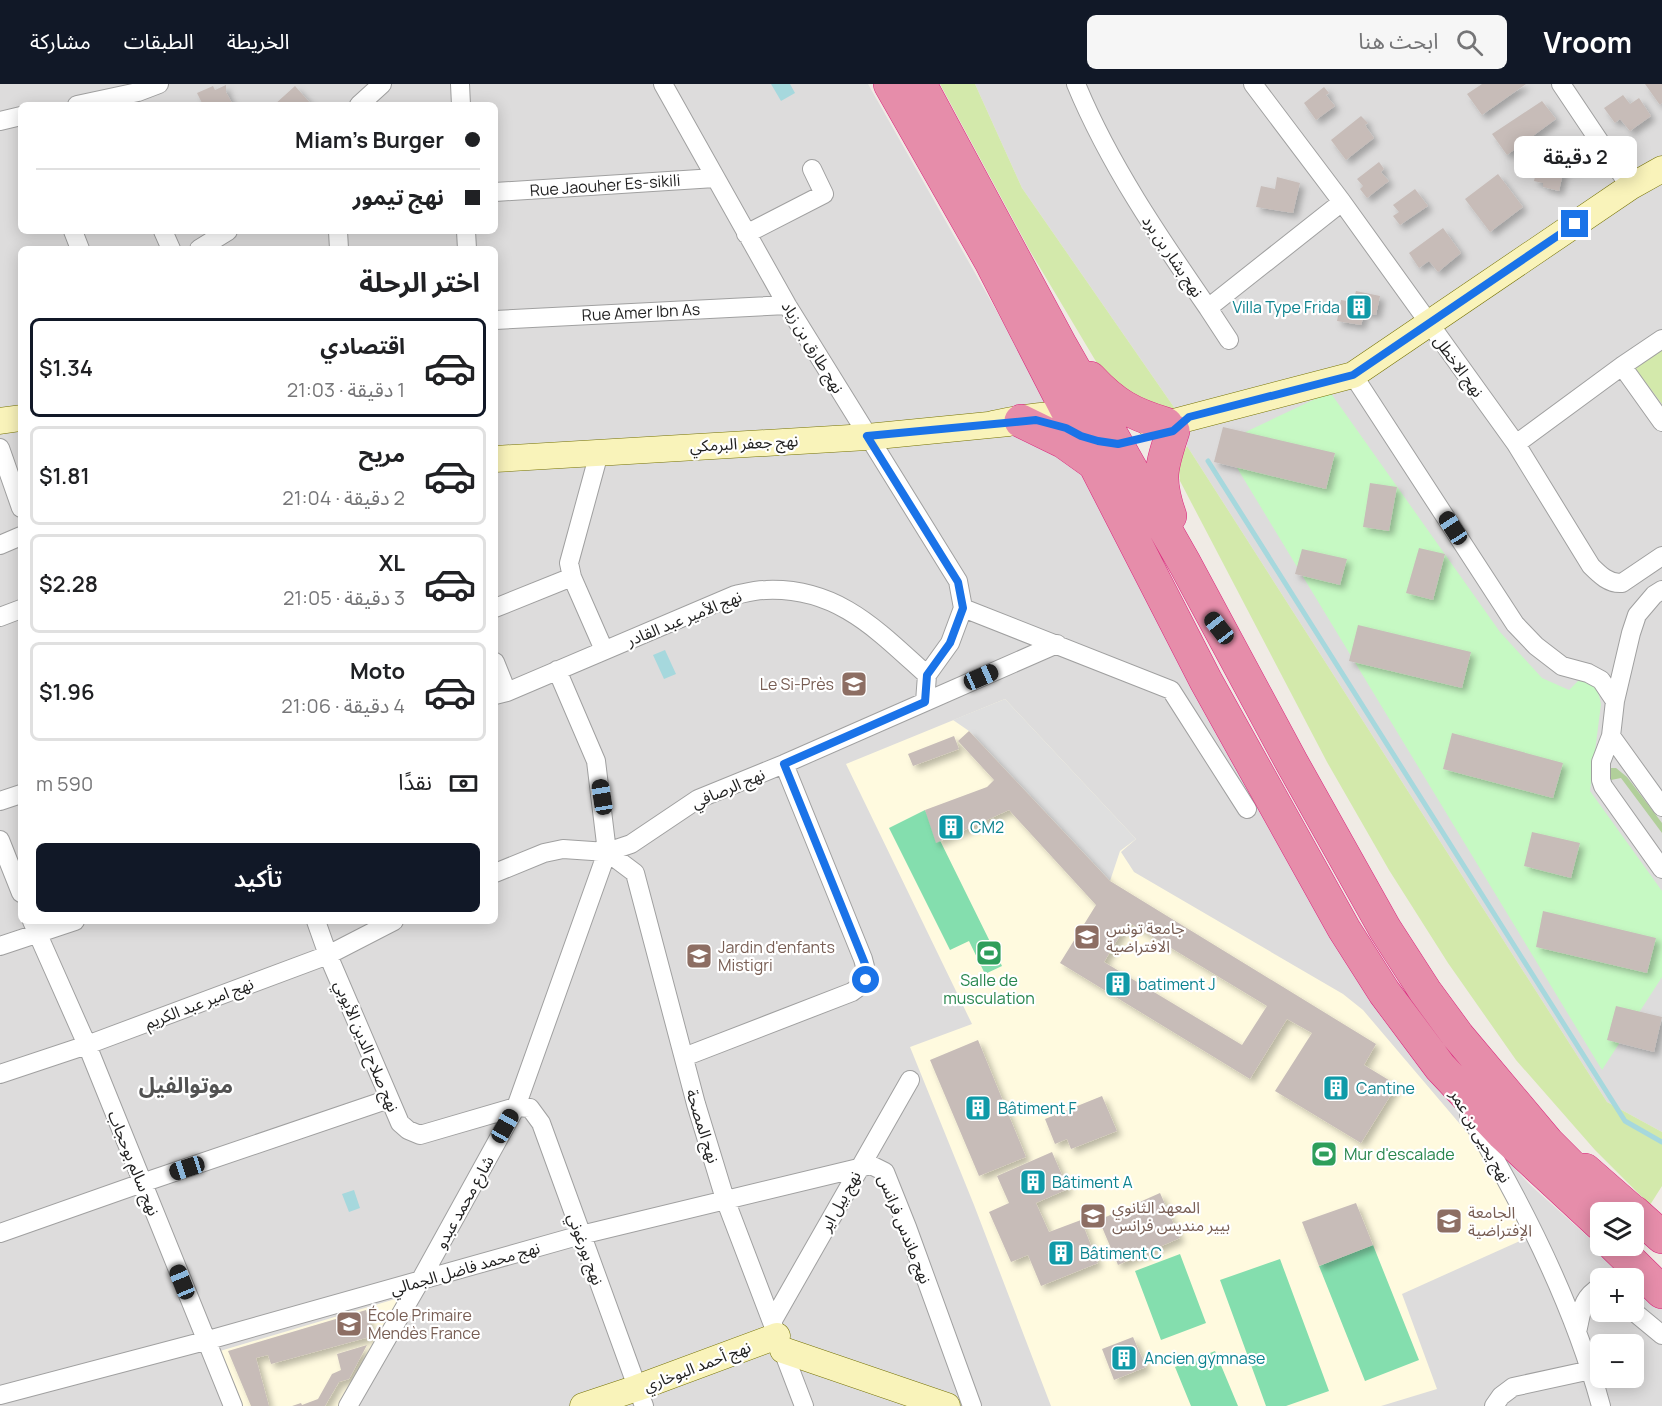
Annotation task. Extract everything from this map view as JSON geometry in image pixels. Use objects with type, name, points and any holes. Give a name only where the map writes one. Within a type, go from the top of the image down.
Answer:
[{"type":"highway","points":[[890,84],[1093,434],[1185,564],[1385,929],[1425,991],[1458,1036],[1509,1120],[1556,1189],[1590,1221]]},
{"type":"highway","points":[[920,84],[1093,434],[1206,681],[1344,929],[1384,992],[1440,1067],[1572,1168],[1607,1202]]},
{"type":"highway","points":[[990,260],[1048,347],[1123,408],[1140,416],[1176,424],[1163,459],[1161,478],[1164,500],[1185,564]]},
{"type":"highway","points":[[1012,421],[1031,408],[1040,395],[1041,376],[1048,347]]},
{"type":"highway","points":[[1012,421],[1064,442],[1093,434]]},
{"type":"highway","points":[[1093,434],[1110,452],[1197,601],[1219,628]]},
{"type":"highway","points":[[1509,1120],[1620,1202]]},
{"type":"highway","points":[[1509,1120],[1590,1213]]},
{"type":"highway","points":[[1644,1221],[1662,1237]]},
{"type":"highway","points":[[1628,1256],[1650,1274]]},
{"type":"highway","points":[[1634,1256],[1650,1274]]},
{"type":"highway","points":[[1644,1256],[1650,1274]]},
{"type":"street","points":[[86,102],[103,96],[138,92],[159,84]]},
{"type":"street","points":[[362,102],[382,84]]},
{"type":"street","points":[[460,84],[461,102]]},
{"type":"street","name":"نهج طارق بن زياد","points":[[663,84],[787,304],[958,582],[963,608]]},
{"type":"street","name":"نهج بشار بن برد","points":[[1076,84],[1126,182],[1154,229],[1208,308],[1342,202]]},
{"type":"street","name":"نهج الاخطل","points":[[1253,84],[1342,202],[1516,444],[1591,566],[1602,577],[1615,584],[1622,583],[1662,556]]},
{"type":"street","points":[[1561,84],[1630,187]]},
{"type":"street","points":[[0,121],[18,117]]},
{"type":"street","points":[[746,234],[824,194],[812,169]]},
{"type":"street","name":"نهج جعفر البرمكي","points":[[498,459],[867,436],[1012,421],[1056,414],[1093,434],[1176,424],[1353,375],[1630,187],[1662,169]]},
{"type":"street","name":"Rue Jaouher Es-sikili","points":[[498,192],[715,178]]},
{"type":"street","points":[[204,246],[223,234]]},
{"type":"street","name":"Rue Amer Ibn As","points":[[498,320],[787,304]]},
{"type":"street","points":[[1208,308],[1229,340]]},
{"type":"street","points":[[1516,444],[1662,339]]},
{"type":"street","points":[[1622,366],[1662,422]]},
{"type":"street","points":[[1353,375],[1515,624],[1536,646],[1562,666],[1588,673],[1601,680],[1615,701]]},
{"type":"street","points":[[0,421],[18,418]]},
{"type":"street","points":[[0,448],[18,499]]},
{"type":"street","points":[[599,453],[569,564],[572,577],[604,650]]},
{"type":"street","points":[[0,545],[18,537]]},
{"type":"street","points":[[498,607],[572,577]]},
{"type":"street","name":"نهج الأمير عبد القادر","points":[[501,693],[735,595],[765,590],[795,591],[830,601],[864,619],[927,675]]},
{"type":"street","points":[[1662,590],[1654,595],[1637,615],[1615,701],[1611,736],[1601,762],[1601,780],[1662,869]]},
{"type":"street","points":[[925,702],[927,675],[950,643],[963,608],[1171,690],[1247,809]]},
{"type":"street","points":[[0,617],[18,610]]},
{"type":"street","name":"نهج الرصافي","points":[[608,852],[631,844],[698,799],[784,764],[1057,644]]},
{"type":"street","points":[[498,872],[544,853],[563,849],[608,852],[596,761],[557,670]]},
{"type":"street","points":[[498,678],[501,693]]},
{"type":"street","points":[[1611,736],[1662,807]]},
{"type":"street","points":[[684,1057],[852,992],[866,980],[867,969],[784,764]]},
{"type":"street","points":[[0,801],[18,795]]},
{"type":"street","points":[[0,840],[18,885]]},
{"type":"street","name":"نهج المصحة","points":[[608,852],[635,873],[696,1104],[725,1199],[804,1406]]},
{"type":"street","name":"شارع محمد عبدو","points":[[348,1406],[516,1107],[608,852]]},
{"type":"street","points":[[0,946],[34,927],[54,924]]},
{"type":"street","name":"نهج صلاح الدين الأيوبي","points":[[317,924],[400,1124],[420,1136],[516,1107]]},
{"type":"street","name":"نهج امير عبد الكريم","points":[[0,1074],[87,1046],[328,955],[388,924]]},
{"type":"street","name":"نهج سالم بوحجاب","points":[[34,927],[87,1046],[233,1406]]},
{"type":"street","name":"نهج يحيى بن عمر","points":[[1440,1067],[1500,1166],[1548,1263],[1590,1367]]},
{"type":"street","name":"نهج بيل اير","points":[[777,1336],[859,1166],[910,1080]]},
{"type":"street","points":[[0,1233],[389,1099]]},
{"type":"street","name":"نهج بورغوني","points":[[516,1107],[530,1108],[541,1123],[641,1397]]},
{"type":"street","name":"نهج ماندس فرانس","points":[[725,1199],[859,1166],[871,1165],[885,1172],[908,1227],[972,1406]]},
{"type":"street","name":"نهج محمد فاضل الجمالي","points":[[0,1395],[205,1341],[581,1235],[725,1199]]},
{"type":"street","points":[[1577,1332],[1585,1300],[1590,1293]]},
{"type":"street","points":[[1644,1320],[1662,1335]]},
{"type":"street","points":[[777,1336],[947,1406]]},
{"type":"street","name":"نهج أحمد البوخاري","points":[[583,1406],[641,1397],[777,1336]]},
{"type":"street","points":[[1494,1406],[1501,1396],[1513,1387],[1590,1370]]},
{"type":"street","name":"نهج يحيى بن عمر","points":[[1596,1388],[1601,1406]]},
{"type":"shaded area","points":[[0,84],[868,84],[1428,1073],[1528,1183],[1590,1239],[1590,1256],[1610,1256],[1623,1268],[1590,1268],[1590,1322],[1644,1322],[1644,1287],[1662,1303],[1662,1406],[0,1406]]},
{"type":"shaded area","points":[[975,84],[1662,84],[1662,1132],[1607,1102],[1187,446],[1178,413],[1022,188]]},
{"type":"shaded area","points":[[1005,699],[1136,839],[1121,852],[1134,872],[1343,994],[1363,1010],[1482,1150],[1533,1235],[1402,1294],[1437,1389],[1381,1406],[1051,1406],[974,1205],[910,1047],[972,1024],[846,764]]},
{"type":"shaded area","points":[[1005,699],[1136,839],[1120,851],[1110,881],[969,731],[953,720]]},
{"type":"shaded area","name":"École Primaire Mendès France","points":[[402,1297],[339,1406],[242,1406],[220,1351]]},
{"type":"green space","points":[[940,84],[975,84],[1022,188],[1178,413],[1113,390],[1030,251]]},
{"type":"green space","points":[[1662,347],[1662,404],[1634,367]]},
{"type":"green space","points":[[1330,392],[1500,632],[1542,678],[1569,690],[1578,681],[1592,684],[1599,694],[1601,704],[1590,791],[1662,891],[1662,977],[1602,1070],[1222,443]]},
{"type":"green space","points":[[1187,446],[1607,1102],[1662,1132],[1662,1186],[1650,1205],[1595,1150],[1516,1060],[1448,963],[1389,870],[1327,762],[1180,481],[1178,463]]},
{"type":"green space","points":[[1616,768],[1627,777],[1662,823],[1662,833],[1621,778],[1606,781],[1607,771]]},
{"type":"green space","points":[[925,810],[1002,966],[985,974],[969,941],[950,950],[889,828]]},
{"type":"green space","points":[[1373,1245],[1419,1360],[1365,1381],[1319,1266]]},
{"type":"green space","points":[[1180,1254],[1206,1323],[1161,1340],[1135,1271]]},
{"type":"green space","points":[[1280,1259],[1329,1391],[1286,1406],[1266,1406],[1220,1280]]},
{"type":"green space","points":[[1215,1351],[1238,1406],[1191,1406],[1175,1367]]},
{"type":"water","points":[[771,84],[790,84],[795,93],[781,101]]},
{"type":"water","points":[[665,650],[676,674],[664,679],[653,655]]},
{"type":"water","points":[[354,1190],[360,1208],[349,1212],[342,1194]]},
{"type":"building","points":[[1482,84],[1526,84],[1482,115],[1467,94]]},
{"type":"building","points":[[1645,84],[1662,84],[1662,103],[1660,105]]},
{"type":"building","points":[[226,85],[226,92],[231,102],[202,102],[197,93],[213,86],[215,90]]},
{"type":"building","points":[[295,86],[309,102],[277,102]]},
{"type":"building","points":[[1324,87],[1329,93],[1326,95],[1335,106],[1316,120],[1304,103]]},
{"type":"building","points":[[1623,95],[1630,104],[1639,98],[1651,116],[1630,131],[1620,119],[1615,123],[1604,108]]},
{"type":"building","points":[[1542,101],[1556,119],[1507,155],[1492,134]]},
{"type":"building","points":[[1361,116],[1368,123],[1365,125],[1374,138],[1346,160],[1331,140]]},
{"type":"building","points":[[1555,148],[1578,152],[1574,170],[1564,169],[1559,191],[1543,187],[1543,183],[1534,181],[1540,156],[1552,160]]},
{"type":"building","points":[[1379,162],[1384,169],[1381,172],[1389,181],[1367,198],[1360,189],[1363,186],[1357,179]]},
{"type":"building","points":[[1498,174],[1523,207],[1490,232],[1465,199]]},
{"type":"building","points":[[1277,177],[1300,183],[1293,213],[1256,207],[1261,186],[1275,189]]},
{"type":"building","points":[[1415,189],[1428,206],[1400,225],[1393,216],[1399,212],[1393,205]]},
{"type":"building","points":[[1443,228],[1461,253],[1438,272],[1429,261],[1419,268],[1409,253]]},
{"type":"building","name":"Villa Type Frida","points":[[1356,291],[1380,296],[1376,315],[1365,312],[1361,325],[1337,321],[1341,300],[1353,302]]},
{"type":"building","points":[[1223,427],[1335,453],[1326,489],[1214,462]]},
{"type":"building","points":[[1370,483],[1397,487],[1389,531],[1363,527]]},
{"type":"building","points":[[1419,548],[1445,554],[1433,600],[1406,593]]},
{"type":"building","points":[[1302,549],[1347,559],[1340,585],[1295,574]]},
{"type":"building","points":[[1358,625],[1471,652],[1462,688],[1349,661]]},
{"type":"building","points":[[969,731],[1110,881],[1376,1044],[1364,1065],[1397,1085],[1361,1143],[1275,1091],[1312,1033],[1287,1019],[1250,1079],[1060,963],[1096,905],[1009,810],[936,843],[925,810],[987,787],[994,780],[958,741]],"holes":[[[1128,922],[1267,1006],[1242,1045],[1104,962]]]},
{"type":"building","points":[[1452,733],[1563,763],[1553,798],[1443,769]]},
{"type":"building","points":[[954,736],[959,749],[913,766],[908,754]]},
{"type":"building","points":[[1532,832],[1580,843],[1571,878],[1524,866]]},
{"type":"building","points":[[1543,911],[1656,938],[1647,973],[1536,947]]},
{"type":"building","points":[[1616,1006],[1662,1017],[1654,1052],[1607,1040]]},
{"type":"building","name":"Bâtiment F","points":[[978,1040],[1026,1157],[979,1176],[930,1060]]},
{"type":"building","points":[[1102,1096],[1117,1131],[1071,1149],[1067,1139],[1055,1144],[1045,1119]]},
{"type":"building","points":[[1052,1152],[1068,1189],[1036,1203],[1049,1232],[1081,1220],[1098,1263],[1041,1286],[1028,1255],[1011,1262],[989,1212],[1009,1203],[997,1176]]},
{"type":"building","points":[[1160,1193],[1180,1238],[1118,1265],[1099,1220]]},
{"type":"building","points":[[1356,1203],[1373,1245],[1319,1266],[1302,1222]]},
{"type":"building","points":[[366,1310],[373,1336],[271,1364],[268,1355],[256,1358],[269,1406],[251,1406],[228,1351]]},
{"type":"building","name":"Ancien gymnase","points":[[1133,1337],[1146,1367],[1114,1380],[1102,1349]]},
{"type":"building","points":[[367,1345],[349,1379],[339,1382],[325,1406],[292,1406],[318,1399],[332,1374],[341,1370],[337,1354]]},
{"type":"waterway","points":[[1208,461],[1625,1121],[1662,1142]]},
{"type":"place","name":"Villa Type Frida","points":[[1359,307]]},
{"type":"place","name":"Le Si-Près","points":[[854,684]]},
{"type":"place","name":"CM2","points":[[951,827]]},
{"type":"place","name":"جامعة تونس الافتراضية","points":[[1087,937]]},
{"type":"place","name":"Salle de musculation","points":[[989,953]]},
{"type":"place","name":"Jardin d'enfants Mistigri","points":[[699,956]]},
{"type":"place","name":"batiment J","points":[[1118,984]]},
{"type":"place","name":"Cantine","points":[[1336,1088]]},
{"type":"place","name":"Bâtiment F","points":[[978,1108]]},
{"type":"place","name":"Mur d'escalade","points":[[1324,1154]]},
{"type":"place","name":"Bâtiment A","points":[[1033,1182]]},
{"type":"place","name":"المعهد الثانوي بيير منديس فرانس","points":[[1093,1216]]},
{"type":"place","name":"الجامعة الإفتراضية","points":[[1449,1221]]},
{"type":"place","name":"Bâtiment C","points":[[1061,1253]]},
{"type":"place","name":"École Primaire Mendès France","points":[[349,1324]]},
{"type":"place","name":"Ancien gymnase","points":[[1124,1358]]},
{"type":"district","name":"موتوالفيل","points":[[186,1085]]},
{"type":"route","points":[[866,980],[867,969],[784,764],[925,702],[927,675],[950,643],[963,608],[958,582],[867,436],[1036,420],[1066,428],[1098,441],[1118,444],[1153,437],[1173,431],[1189,417],[1353,375],[1575,224]]}]
